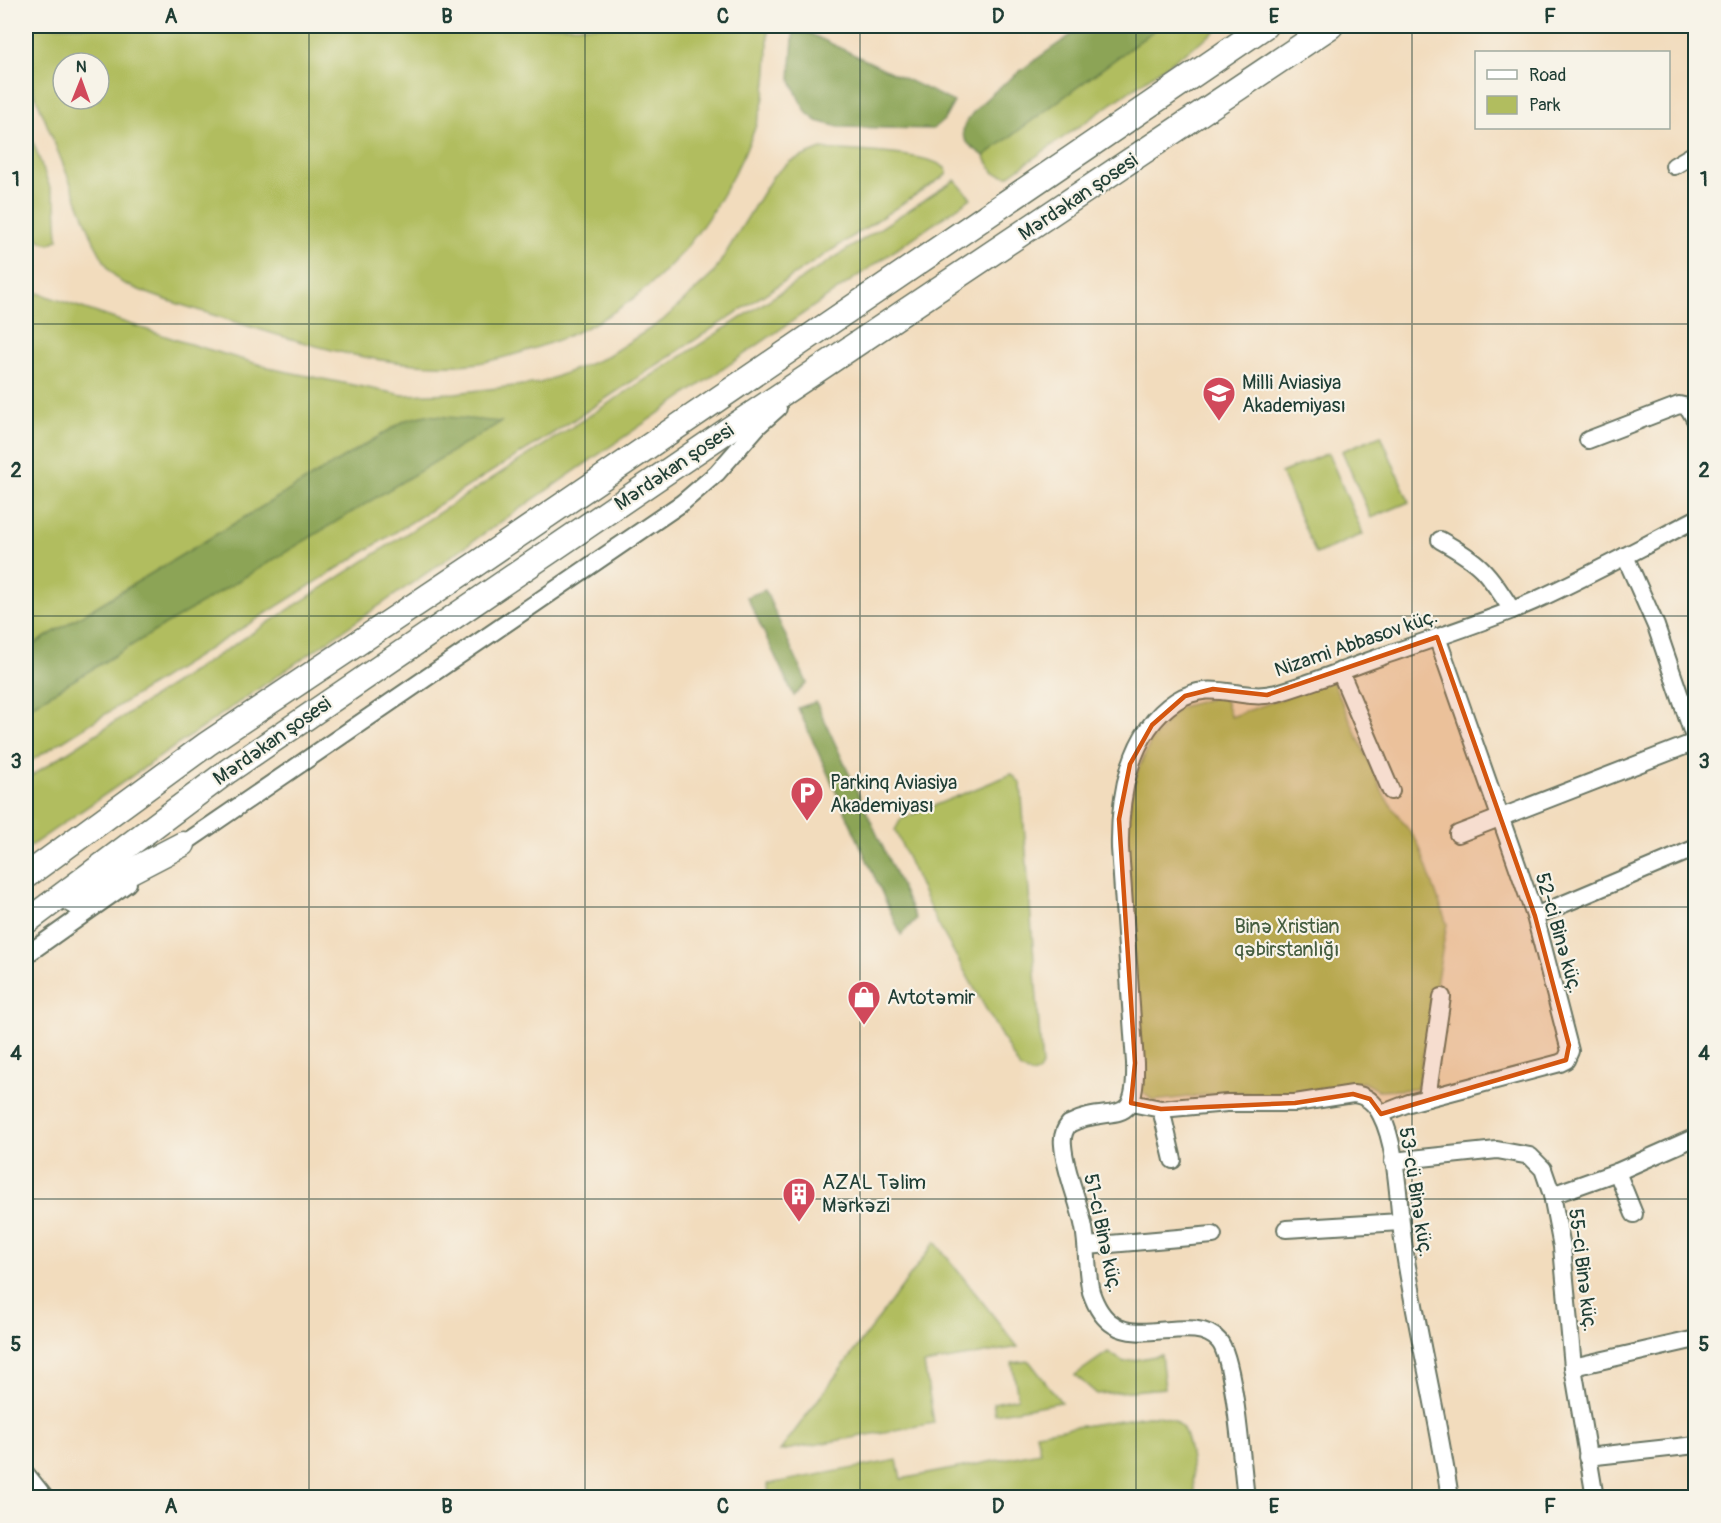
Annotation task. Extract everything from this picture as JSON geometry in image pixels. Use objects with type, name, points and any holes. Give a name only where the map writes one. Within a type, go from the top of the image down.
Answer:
[{"type":"highway","name":"Mərdəkan şosesi","points":[[26,876],[207,744],[476,564],[1265,26]]},
{"type":"highway","name":"Mərdəkan şosesi","points":[[26,924],[228,771],[1331,26]]},
{"type":"highway","points":[[26,924],[183,844]]},
{"type":"street","points":[[1674,166],[1695,153]]},
{"type":"street","points":[[26,955],[183,844],[682,503],[717,473],[767,417],[849,351]]},
{"type":"street","points":[[1588,440],[1679,405],[1688,407],[1695,421]]},
{"type":"street","name":"Nizami Abbasov küç.","points":[[1131,1103],[1136,1088],[1135,1063],[1119,819],[1130,764],[1152,725],[1174,702],[1198,691],[1225,690],[1267,695],[1437,637],[1512,610],[1625,556],[1695,519]]},
{"type":"street","points":[[1440,540],[1473,559],[1487,571],[1512,610]]},
{"type":"street","points":[[1458,834],[1695,743],[1653,616],[1625,556]]},
{"type":"street","name":"52-ci Binə küç.","points":[[1381,1114],[1427,1098],[1566,1060],[1570,1051],[1535,916],[1437,637]]},
{"type":"street","points":[[1340,671],[1390,791]]},
{"type":"street","points":[[1535,916],[1695,848]]},
{"type":"street","points":[[1427,1098],[1442,997]]},
{"type":"street","name":"53-cü Binə küç.","points":[[1131,1103],[1161,1109],[1227,1102],[1295,1103],[1353,1094],[1370,1100],[1381,1114],[1393,1161],[1400,1222],[1450,1497]]},
{"type":"street","name":"51-ci Binə küç.","points":[[1131,1103],[1113,1114],[1076,1120],[1065,1130],[1063,1154],[1080,1211],[1092,1292],[1103,1315],[1114,1326],[1138,1332],[1203,1331],[1220,1342],[1229,1368],[1246,1497]]},
{"type":"street","points":[[1161,1109],[1173,1160]]},
{"type":"street","points":[[1552,1195],[1617,1172],[1695,1137]]},
{"type":"street","name":"55-ci Binə küç.","points":[[1393,1161],[1473,1150],[1511,1151],[1530,1156],[1538,1162],[1547,1176],[1562,1247],[1574,1367],[1594,1497]]},
{"type":"street","points":[[1617,1172],[1634,1214]]},
{"type":"street","points":[[1287,1229],[1400,1222]]},
{"type":"street","points":[[1087,1246],[1213,1235]]},
{"type":"street","points":[[1574,1367],[1695,1339]]},
{"type":"street","points":[[1587,1457],[1695,1445]]},
{"type":"street","points":[[26,1474],[45,1497]]},
{"type":"highlighted area","points":[[1437,637],[1535,916],[1569,1045],[1566,1060],[1381,1114],[1370,1099],[1353,1094],[1295,1103],[1161,1109],[1131,1103],[1135,1063],[1119,819],[1130,764],[1152,725],[1185,696],[1213,689],[1267,695]]},
{"type":"green space","points":[[26,26],[768,26],[765,93],[753,133],[735,172],[693,239],[672,264],[623,306],[595,323],[532,349],[495,360],[471,364],[438,365],[372,359],[339,352],[273,334],[142,292],[121,282],[109,270],[95,244],[26,72]]},
{"type":"green space","points":[[794,26],[954,102],[944,120],[933,129],[839,127],[817,121],[807,113],[790,78]]},
{"type":"green space","points":[[1084,26],[1160,26],[984,156],[968,144],[963,133],[967,121],[978,107],[1014,76]]},
{"type":"green space","points":[[1160,26],[1223,26],[1008,176],[994,173],[984,156]]},
{"type":"green space","points":[[26,123],[56,204],[58,239],[50,244],[40,241],[26,223]]},
{"type":"green space","points":[[821,149],[911,156],[941,165],[947,172],[946,175],[558,430],[26,764],[26,709],[500,422],[406,420],[26,649],[26,289],[180,341],[278,370],[403,395],[455,393],[540,383],[604,358],[662,321],[713,274],[773,176],[791,161]]},
{"type":"green space","points":[[955,180],[971,198],[26,849],[26,779]]},
{"type":"green space","points":[[426,415],[501,422],[26,709],[26,649],[406,420]]},
{"type":"green space","points":[[1381,435],[1409,502],[1371,518],[1342,451]]},
{"type":"green space","points":[[1328,453],[1363,534],[1316,554],[1281,473]]},
{"type":"green space","points":[[765,590],[807,683],[794,696],[747,597]]},
{"type":"green space","name":"Binə Xristian qəbirstanlığı","points":[[1332,680],[1385,797],[1418,843],[1447,924],[1417,1089],[1379,1091],[1363,1082],[1272,1096],[1233,1092],[1153,1101],[1142,1091],[1127,843],[1130,802],[1137,772],[1151,741],[1178,708],[1223,695],[1231,717]]},
{"type":"green space","points":[[816,702],[916,919],[901,935],[798,708]]},
{"type":"green space","points":[[1012,774],[1021,784],[1042,1066],[1039,1072],[1032,1074],[1020,1069],[935,919],[895,830],[901,819]]},
{"type":"green space","points":[[935,1242],[1018,1347],[924,1364],[934,1423],[780,1451]]},
{"type":"green space","points":[[1108,1352],[1124,1362],[1161,1355],[1165,1388],[1097,1394],[1075,1375]]},
{"type":"green space","points":[[1029,1361],[1061,1402],[995,1414],[993,1403],[1018,1398],[1012,1363]]},
{"type":"green space","points":[[1147,1416],[1172,1419],[1183,1430],[1191,1459],[1195,1497],[769,1497],[768,1484],[897,1460],[901,1479],[1040,1452],[1036,1433]]},
{"type":"place","name":"Milli Aviasiya Akademiyası","points":[[1219,422]]},
{"type":"place","name":"Parkinq Aviasiya Akademiyası","points":[[807,822]]},
{"type":"place","name":"Avtotəmir","points":[[864,1026]]},
{"type":"place","name":"AZAL Təlim Mərkəzi","points":[[799,1223]]}]
